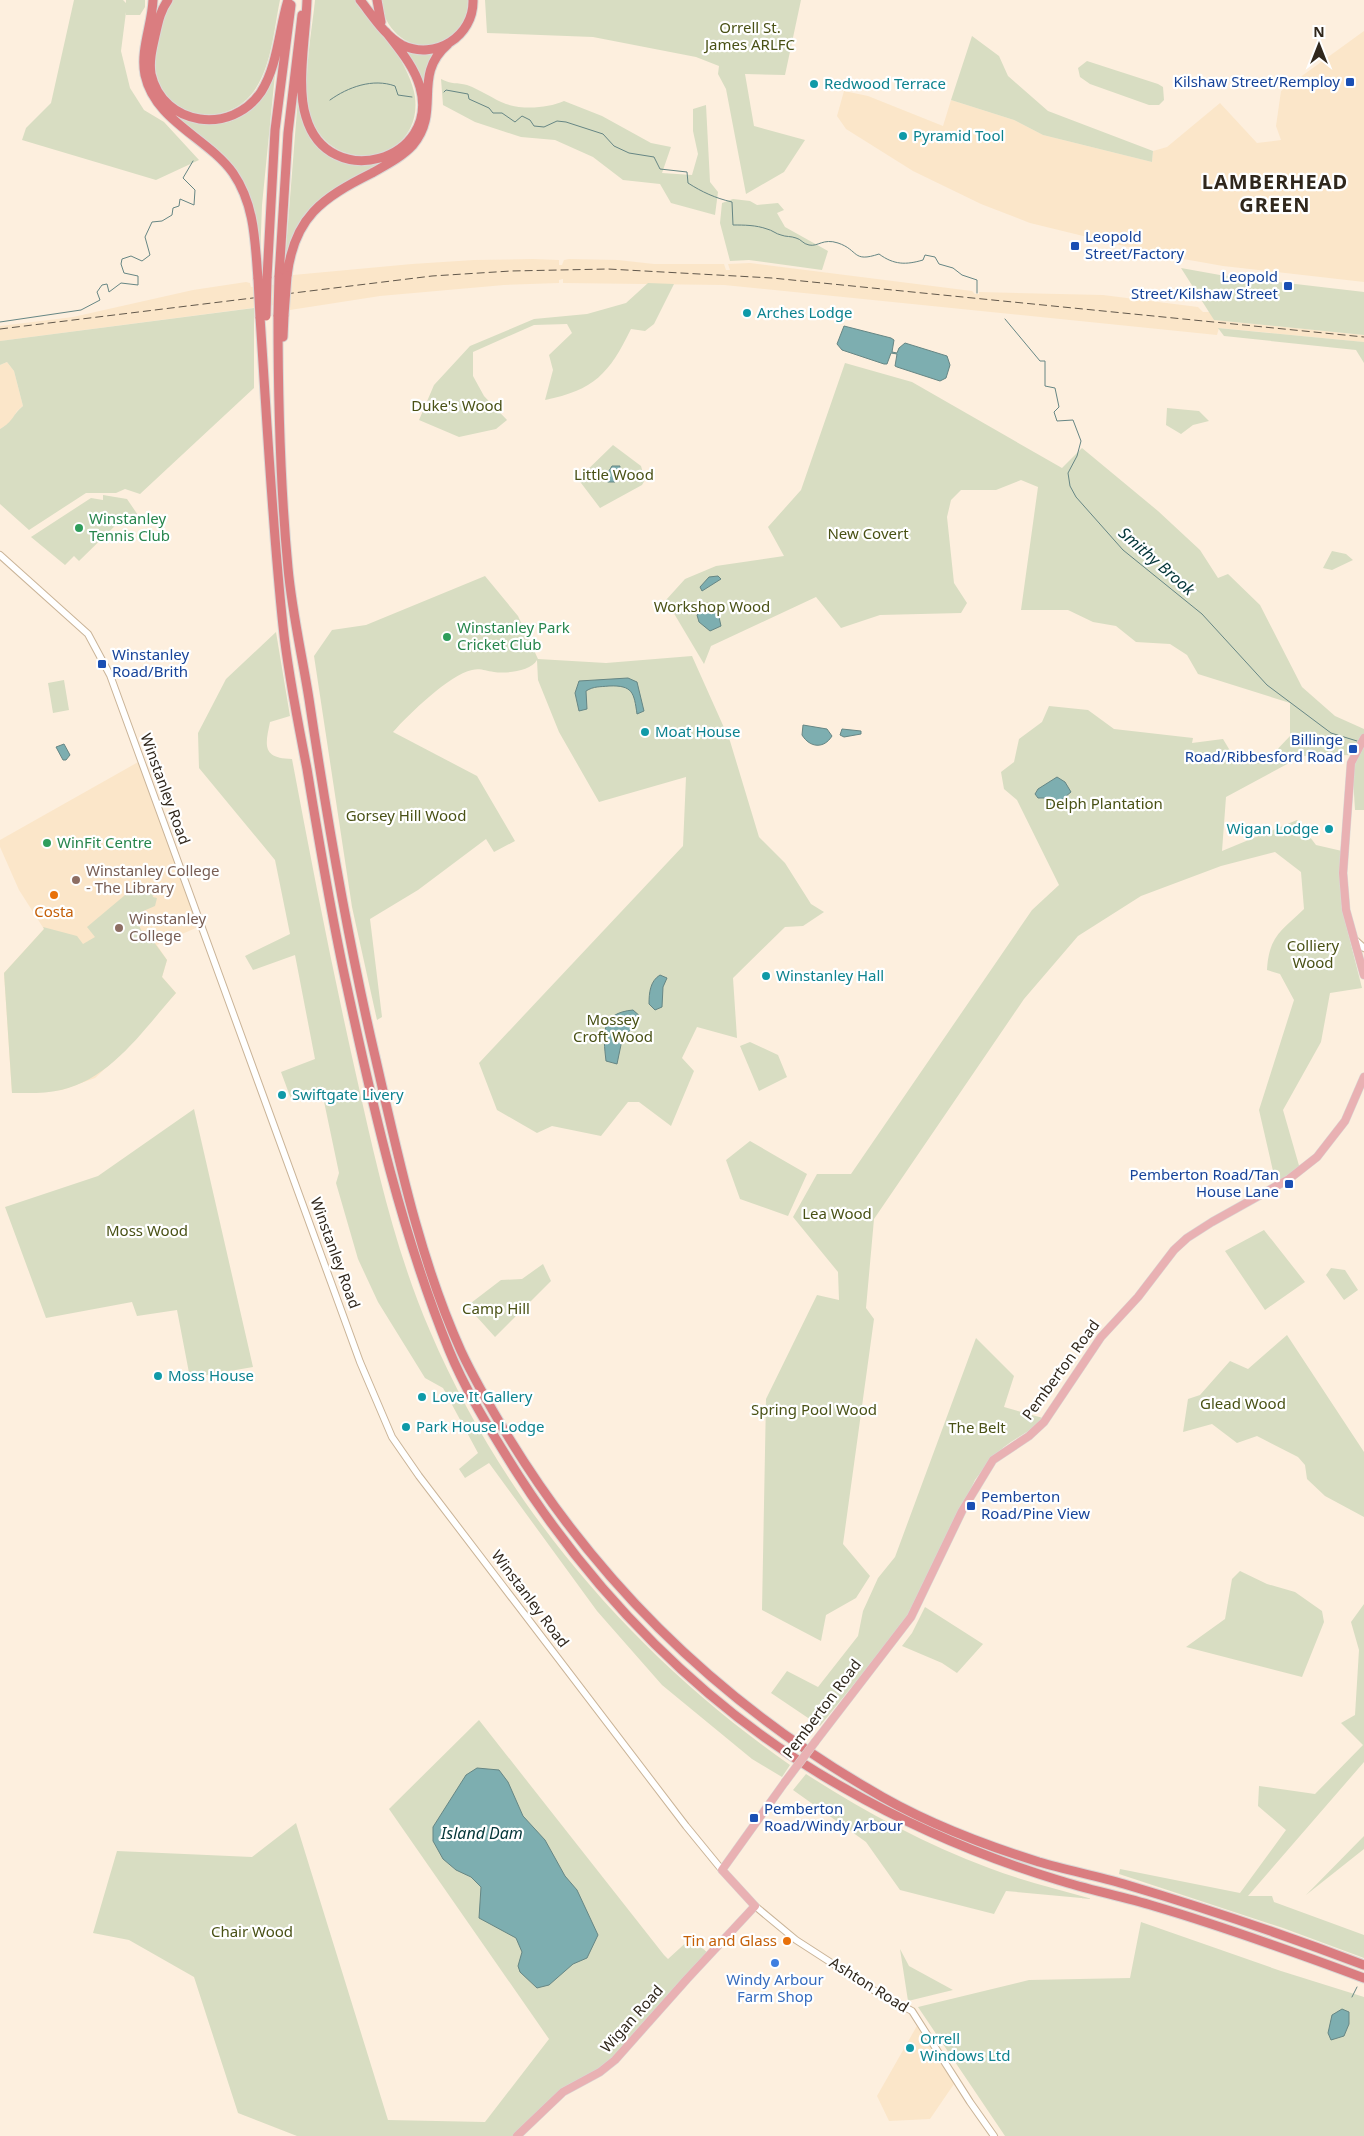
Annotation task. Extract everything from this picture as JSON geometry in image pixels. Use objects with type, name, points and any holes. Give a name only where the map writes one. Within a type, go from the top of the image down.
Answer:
[{"type":"highway","points":[[153,0],[144,60],[147,81],[159,104],[216,154],[238,181],[246,198],[253,222],[263,279]]},
{"type":"highway","points":[[168,0],[161,11],[150,55],[153,80],[162,97],[176,110],[188,117],[208,120],[234,115],[250,104],[260,93],[272,65],[290,0]]},
{"type":"highway","points":[[290,0],[275,130],[263,279],[270,490],[284,632],[334,928],[382,1148],[413,1255],[451,1356],[483,1420],[529,1493],[562,1540],[613,1601],[668,1658],[731,1712],[794,1757],[841,1786],[912,1824],[987,1856],[1060,1880],[1150,1904],[1260,1940],[1364,1978]]},
{"type":"highway","points":[[306,0],[302,87],[306,118],[319,142],[330,152],[346,159],[363,162],[387,156],[408,141],[420,119],[422,102],[418,81],[410,64],[360,0]]},
{"type":"highway","points":[[306,0],[288,134],[278,420],[283,507],[294,620],[304,669],[331,849],[356,974],[397,1151],[420,1235],[462,1352],[492,1410],[528,1468],[583,1545],[651,1622],[732,1696],[803,1749],[873,1792],[947,1827],[1034,1860],[1241,1920],[1364,1965]]},
{"type":"highway","points":[[377,0],[385,30],[402,44],[419,50],[432,49],[448,44]]},
{"type":"highway","points":[[283,276],[295,238],[313,210],[338,190],[400,156],[417,139],[428,112],[429,70],[435,58],[466,26],[471,16],[473,0]]},
{"type":"main road","points":[[1364,738],[1352,760],[1344,854],[1345,906],[1354,938],[1362,957],[1364,975]]},
{"type":"main road","name":"Pemberton Road","points":[[722,1870],[815,1742],[911,1618],[962,1511],[993,1460],[1029,1436],[1044,1422],[1101,1337],[1138,1297],[1174,1250],[1187,1238],[1212,1222],[1289,1180],[1317,1157],[1345,1122],[1364,1078]]},
{"type":"main road","name":"Winstanley Road","points":[[722,1870],[755,1906]]},
{"type":"main road","name":"Wigan Road","points":[[517,2136],[563,2092],[600,2072],[615,2060],[755,1906]]},
{"type":"street","name":"Winstanley Road","points":[[0,555],[88,634],[102,658],[360,1362],[392,1437],[571,1676],[722,1870]]},
{"type":"street","points":[[1354,938],[1364,948]]},
{"type":"street","name":"Ashton Road","points":[[755,1906],[796,1940],[878,1992],[912,2011],[974,2109],[994,2136]]},
{"type":"shaded area","points":[[1364,31],[1364,282],[1223,266],[1161,255],[1030,223],[981,204],[913,171],[846,129],[837,116],[844,91],[868,96],[943,126],[951,100],[1014,120],[1043,135],[1152,162],[1153,151],[1167,147],[1220,103],[1257,143],[1281,140],[1276,126],[1281,91]]},
{"type":"shaded area","points":[[533,259],[559,260],[559,265],[562,265],[564,260],[569,259],[618,260],[654,264],[724,264],[726,270],[730,270],[728,264],[750,263],[972,291],[975,294],[979,294],[979,292],[1103,295],[1198,307],[1203,312],[1210,312],[1214,320],[1364,335],[1364,342],[1219,328],[1217,335],[724,285],[563,283],[563,279],[559,280],[559,283],[504,285],[380,296],[290,310],[290,303],[0,341],[0,326],[73,317],[193,290],[246,282],[250,283],[251,287],[292,283],[293,275],[412,264]]},
{"type":"shaded area","points":[[7,362],[14,371],[23,406],[17,411],[11,422],[0,429],[0,365]]},
{"type":"shaded area","name":"Winstanley College","points":[[140,761],[198,927],[157,945],[167,960],[162,977],[176,993],[125,1050],[95,1078],[62,1090],[12,1093],[4,973],[44,929],[19,890],[0,847],[0,840]]},
{"type":"shaded area","points":[[918,2024],[954,2084],[930,2119],[889,2121],[877,2096]]},
{"type":"green space","points":[[74,0],[123,0],[126,3],[126,0],[145,0],[145,7],[140,15],[126,15],[126,12],[121,51],[130,88],[144,110],[164,122],[199,160],[156,180],[22,140],[26,128],[51,103]]},
{"type":"green space","points":[[173,0],[280,0],[266,68],[256,88],[245,101],[232,109],[217,114],[202,114],[187,111],[174,103],[164,91],[157,76],[155,63],[163,23],[161,22]]},
{"type":"green space","points":[[315,0],[357,0],[374,20],[401,60],[415,97],[414,119],[405,136],[391,148],[374,155],[355,155],[337,149],[322,137],[311,117],[308,105],[307,75]]},
{"type":"green space","points":[[380,0],[470,0],[465,20],[455,34],[442,43],[427,46],[412,43],[398,35],[387,20]]},
{"type":"green space","name":"Orrell St. James ARLFC","points":[[485,0],[801,0],[785,75],[745,74],[754,126],[805,140],[784,172],[746,194],[726,89],[718,74],[719,66],[696,57],[593,37],[487,33]]},
{"type":"green space","points":[[972,36],[999,56],[1008,76],[1048,111],[1153,151],[1152,162],[1043,135],[1014,120],[951,100]]},
{"type":"green space","points":[[407,51],[435,52],[427,66],[424,86]]},
{"type":"green space","points":[[1087,61],[1158,84],[1163,87],[1164,100],[1159,105],[1149,105],[1090,84],[1080,77],[1078,68]]},
{"type":"green space","points":[[276,64],[262,205],[260,259],[256,216],[245,186],[168,108],[195,121],[216,124],[226,123],[244,113]]},
{"type":"green space","points":[[441,79],[467,85],[513,106],[536,107],[564,101],[602,116],[651,143],[671,147],[662,173],[692,175],[698,154],[693,131],[693,109],[706,105],[710,182],[718,192],[715,215],[671,203],[660,184],[623,180],[593,157],[555,140],[521,137],[475,122],[443,105]]},
{"type":"green space","points":[[299,85],[304,123],[318,146],[327,154],[339,160],[363,164],[389,158],[338,187],[312,207],[293,238],[285,261]]},
{"type":"green space","points":[[733,199],[750,201],[757,205],[778,203],[784,210],[777,213],[785,227],[828,251],[822,270],[749,260],[730,261],[720,223],[722,203]]},
{"type":"green space","points":[[1181,268],[1220,275],[1364,292],[1364,335],[1214,320]]},
{"type":"green space","name":"Duke's Wood","points":[[648,283],[674,284],[654,324],[645,331],[631,329],[607,369],[588,385],[562,396],[545,400],[553,370],[549,355],[572,333],[567,324],[534,325],[473,352],[473,376],[484,396],[507,420],[496,429],[459,437],[419,420],[434,385],[470,346],[534,319],[587,314],[626,303]]},
{"type":"green space","points":[[254,308],[254,388],[140,494],[125,489],[116,493],[86,493],[29,530],[0,504],[0,429],[23,406],[14,371],[7,362],[0,365],[0,341]]},
{"type":"green space","points":[[1218,328],[1364,342],[1364,363],[1356,350],[1224,336]]},
{"type":"green space","points":[[845,363],[912,382],[1062,468],[1082,448],[1158,511],[1200,550],[1218,578],[1228,574],[1260,605],[1302,687],[1335,716],[1364,729],[1364,737],[1354,755],[1302,756],[1226,797],[1222,851],[1297,820],[1316,845],[1342,851],[1341,905],[1362,988],[1330,993],[1321,1042],[1283,1110],[1300,1169],[1276,1184],[1259,1110],[1294,1000],[1280,974],[1267,970],[1268,959],[1270,949],[1278,935],[1304,909],[1301,872],[1275,852],[1221,866],[1141,896],[1078,936],[1024,999],[874,1219],[866,1308],[874,1319],[843,1544],[870,1576],[856,1598],[826,1615],[821,1641],[762,1610],[766,1399],[817,1295],[839,1300],[838,1272],[793,1217],[817,1174],[851,1174],[1032,910],[1059,885],[1017,800],[1004,789],[1001,772],[1014,762],[1019,739],[1042,722],[1049,706],[1088,710],[1114,729],[1193,738],[1192,743],[1223,739],[1235,759],[1253,752],[1269,758],[1290,736],[1290,703],[1198,674],[1187,655],[1170,644],[1136,642],[1116,626],[1093,622],[1068,610],[1021,610],[1038,487],[1021,480],[996,490],[961,490],[951,500],[947,517],[954,583],[967,603],[961,613],[880,615],[841,628],[816,597],[711,646],[704,664],[666,600],[685,579],[716,566],[784,556],[768,527],[801,490]]},
{"type":"green space","points":[[1167,408],[1199,411],[1209,421],[1193,425],[1181,434],[1166,425]]},
{"type":"green space","name":"Little Wood","points":[[613,445],[641,466],[645,480],[642,485],[600,508],[578,479]]},
{"type":"green space","name":"Winstanley Tennis Club","points":[[103,495],[127,499],[140,518],[133,524],[122,519],[79,561],[74,556],[65,565],[31,537],[91,498],[103,500]]},
{"type":"green space","points":[[1332,551],[1346,554],[1353,560],[1332,570],[1323,568]]},
{"type":"green space","points":[[485,576],[518,616],[538,659],[606,663],[692,656],[730,741],[759,837],[785,863],[811,904],[824,912],[803,926],[785,927],[733,978],[737,1038],[697,1027],[682,1058],[694,1071],[671,1126],[639,1102],[628,1102],[601,1136],[552,1126],[537,1133],[497,1110],[479,1063],[683,846],[686,777],[599,802],[559,732],[538,680],[537,660],[529,667],[518,671],[499,673],[478,669],[463,673],[430,696],[393,732],[477,776],[515,841],[494,852],[486,839],[418,890],[370,919],[382,1017],[377,1020],[352,907],[314,656],[332,630],[366,625]]},
{"type":"green space","points":[[276,632],[290,716],[270,722],[267,738],[268,749],[275,756],[292,759],[331,959],[372,1143],[406,1269],[430,1331],[461,1396],[496,1458],[536,1517],[580,1573],[627,1626],[678,1676],[733,1722],[790,1765],[782,1777],[752,1759],[662,1685],[597,1611],[489,1463],[465,1478],[459,1469],[478,1453],[443,1388],[425,1378],[378,1302],[358,1259],[336,1183],[339,1173],[322,1092],[291,1099],[281,1072],[315,1059],[295,955],[253,970],[245,956],[290,934],[275,860],[199,768],[198,733],[226,679]]},
{"type":"green space","points":[[64,680],[69,710],[53,713],[48,683]]},
{"type":"green space","points":[[1364,743],[1364,810],[1355,810],[1352,761]]},
{"type":"green space","points":[[137,885],[142,892],[146,890],[149,894],[152,892],[153,897],[157,898],[155,906],[134,915],[146,940],[151,938],[167,960],[162,977],[176,993],[139,1037],[111,1064],[96,1075],[79,1084],[61,1090],[43,1093],[12,1093],[4,973],[44,929],[43,927],[77,936],[83,944],[95,937],[87,927]]},
{"type":"green space","points":[[750,1042],[778,1055],[787,1077],[759,1091],[740,1046]]},
{"type":"green space","name":"Moss Wood","points":[[194,1109],[253,1367],[190,1378],[177,1310],[137,1316],[132,1302],[46,1318],[5,1207],[98,1176]]},
{"type":"green space","points":[[750,1141],[807,1174],[788,1216],[740,1199],[726,1160]]},
{"type":"green space","points":[[1264,1230],[1305,1282],[1265,1310],[1225,1251]]},
{"type":"green space","name":"Camp Hill","points":[[543,1264],[551,1281],[495,1337],[467,1306],[501,1280],[522,1279]]},
{"type":"green space","points":[[1331,1268],[1345,1270],[1358,1290],[1344,1300],[1326,1275]]},
{"type":"green space","name":"Glead Wood","points":[[1287,1335],[1364,1452],[1364,1517],[1325,1496],[1307,1479],[1305,1465],[1298,1457],[1257,1436],[1237,1443],[1212,1424],[1183,1432],[1188,1399],[1200,1395],[1230,1361],[1248,1369]]},
{"type":"green space","name":"The Belt","points":[[976,1338],[1014,1376],[1004,1407],[1043,1418],[1034,1427],[1000,1451],[975,1480],[910,1615],[820,1726],[771,1693],[787,1671],[818,1687],[858,1636],[863,1611],[878,1578],[895,1557]]},
{"type":"green space","points":[[1240,1571],[1267,1584],[1295,1592],[1322,1611],[1324,1622],[1302,1677],[1186,1647],[1225,1619],[1232,1579]]},
{"type":"green space","points":[[1364,1604],[1364,1762],[1248,1896],[1272,1896],[1274,1902],[1364,1935],[1364,1958],[1283,1928],[1119,1874],[1120,1869],[1240,1893],[1286,1830],[1258,1806],[1259,1786],[1315,1794],[1363,1745],[1341,1723],[1355,1715],[1359,1650],[1351,1622]]},
{"type":"green space","points":[[925,1607],[983,1644],[957,1673],[942,1663],[902,1646],[912,1633]]},
{"type":"green space","name":"Chair Wood","points":[[479,1720],[664,1955],[668,1959],[691,1938],[709,1954],[617,2062],[569,2090],[515,2136],[297,2136],[238,2113],[194,1977],[129,1940],[93,1933],[117,1851],[252,1857],[296,1823],[388,2120],[485,2122],[549,2039],[389,1809]]},
{"type":"green space","points":[[806,1774],[872,1814],[965,1859],[1027,1881],[1092,1899],[1006,1891],[994,1914],[900,1890],[866,1842],[793,1790]]},
{"type":"green space","points":[[1364,1836],[1364,1849],[1306,1895]]},
{"type":"green space","points":[[1141,1922],[1281,1971],[1364,1997],[1364,2136],[1005,2136],[918,2007],[1029,1980],[1130,1978]]},
{"type":"green space","points":[[900,1949],[909,1966],[953,1990],[908,2001]]},
{"type":"water","points":[[844,326],[891,338],[894,340],[892,352],[897,353],[899,348],[905,343],[947,356],[950,365],[946,378],[940,381],[897,367],[895,366],[897,354],[891,353],[887,364],[884,364],[842,350],[837,344]]},
{"type":"water","points":[[612,466],[620,466],[619,476],[615,482],[608,482],[604,479]]},
{"type":"water","points":[[718,576],[721,579],[702,591],[700,587],[709,577]]},
{"type":"water","points":[[703,610],[712,610],[719,617],[721,626],[710,631],[699,622],[697,615]]},
{"type":"water","points":[[628,678],[637,682],[644,711],[637,714],[635,701],[628,689],[609,686],[594,687],[586,691],[587,709],[579,711],[575,693],[579,681]]},
{"type":"water","points":[[803,725],[827,729],[832,736],[821,745],[813,744],[802,735]]},
{"type":"water","points":[[842,729],[861,731],[861,734],[844,737],[840,735]]},
{"type":"water","points":[[64,744],[70,755],[66,760],[63,760],[56,747]]},
{"type":"water","points":[[1057,777],[1065,782],[1071,792],[1053,807],[1047,805],[1046,798],[1038,798],[1035,794],[1038,789]]},
{"type":"water","points":[[660,975],[667,978],[663,987],[662,1007],[655,1010],[649,1004],[650,992],[652,984]]},
{"type":"water","points":[[633,1010],[641,1017],[622,1040],[617,1064],[606,1061],[604,1042],[606,1026],[609,1020],[614,1015]]},
{"type":"water","name":"Island Dam","points":[[477,1768],[499,1770],[508,1782],[523,1816],[545,1840],[565,1876],[577,1890],[598,1935],[587,1958],[573,1964],[549,1985],[537,1988],[520,1972],[518,1966],[522,1952],[516,1938],[479,1918],[481,1887],[471,1877],[456,1870],[443,1859],[433,1841],[433,1827],[466,1775]]},
{"type":"water","points":[[1342,2009],[1349,2012],[1349,2024],[1344,2036],[1331,2040],[1328,2033],[1332,2015]]},
{"type":"waterway","points":[[330,100],[345,91],[370,83],[395,86],[398,95],[412,97]]},
{"type":"waterway","name":"Smithy Brook","points":[[444,92],[446,90],[468,94],[469,99],[489,108],[493,113],[502,113],[515,122],[522,116],[530,120],[534,126],[544,127],[557,121],[566,122],[603,134],[614,146],[629,153],[654,157],[660,169],[687,172],[688,183],[720,199],[732,202],[733,225],[771,230],[798,239],[809,245],[825,242],[838,243],[860,256],[879,254],[900,263],[923,260],[925,255],[935,257],[939,264],[953,268],[962,275],[977,280],[977,293]]},
{"type":"waterway","name":"Smithy Brook","points":[[0,322],[81,310],[100,300],[97,292],[102,285],[107,284],[109,292],[121,283],[138,285],[138,276],[124,273],[121,264],[122,259],[131,256],[142,261],[150,255],[145,237],[152,222],[162,221],[172,215],[173,208],[179,206],[180,199],[194,205],[195,190],[183,178],[193,161]]},
{"type":"waterway","name":"Smithy Brook","points":[[1005,319],[1040,361],[1045,361],[1045,386],[1055,388],[1059,407],[1054,412],[1057,421],[1073,420],[1081,441],[1077,456],[1068,473],[1070,486],[1076,497],[1123,550],[1202,614],[1267,685],[1331,733],[1357,741]]},
{"type":"waterway","points":[[1352,1997],[1357,1987]]},
{"type":"railway","points":[[0,329],[432,276],[511,271],[608,269],[772,278],[1364,337]]},
{"type":"place","name":"Kilshaw Street/Remploy","points":[[1350,82]]},
{"type":"place","name":"Redwood Terrace","points":[[814,84]]},
{"type":"place","name":"Pyramid Tool","points":[[903,136]]},
{"type":"place","name":"Leopold Street/Factory","points":[[1075,246]]},
{"type":"place","name":"Leopold Street/Kilshaw Street","points":[[1288,286]]},
{"type":"place","name":"Arches Lodge","points":[[747,313]]},
{"type":"place","name":"Winstanley Tennis Club","points":[[79,528]]},
{"type":"place","name":"Winstanley Park Cricket Club","points":[[447,637]]},
{"type":"place","name":"Winstanley Road/Brith","points":[[102,664]]},
{"type":"place","name":"Moat House","points":[[645,732]]},
{"type":"place","name":"Billinge Road/Ribbesford Road","points":[[1353,749]]},
{"type":"place","name":"Wigan Lodge","points":[[1329,829]]},
{"type":"place","name":"WinFit Centre","points":[[47,843]]},
{"type":"place","name":"Winstanley College - The Library","points":[[76,880]]},
{"type":"place","name":"Costa","points":[[54,895]]},
{"type":"place","name":"Winstanley College","points":[[119,928]]},
{"type":"place","name":"Winstanley Hall","points":[[766,976]]},
{"type":"place","name":"Swiftgate Livery","points":[[282,1095]]},
{"type":"place","name":"Pemberton Road/Tan House Lane","points":[[1289,1184]]},
{"type":"place","name":"Moss House","points":[[158,1376]]},
{"type":"place","name":"Love It Gallery","points":[[422,1397]]},
{"type":"place","name":"Park House Lodge","points":[[406,1427]]},
{"type":"place","name":"Pemberton Road/Pine View","points":[[971,1506]]},
{"type":"place","name":"Pemberton Road/Windy Arbour","points":[[754,1818]]},
{"type":"place","name":"Tin and Glass","points":[[787,1941]]},
{"type":"place","name":"Windy Arbour Farm Shop","points":[[775,1963]]},
{"type":"place","name":"Orrell Windows Ltd","points":[[910,2048]]},
{"type":"district","name":"LAMBERHEAD GREEN","points":[[1275,194]]},
{"type":"park label","name":"New Covert","points":[[868,534]]},
{"type":"park label","name":"Workshop Wood","points":[[712,607]]},
{"type":"park label","name":"Delph Plantation","points":[[1104,804]]},
{"type":"park label","name":"Gorsey Hill Wood","points":[[406,816]]},
{"type":"park label","name":"Colliery Wood","points":[[1313,954]]},
{"type":"park label","name":"Mossey Croft Wood","points":[[613,1028]]},
{"type":"park label","name":"Lea Wood","points":[[837,1214]]},
{"type":"park label","name":"Spring Pool Wood","points":[[814,1410]]}]
